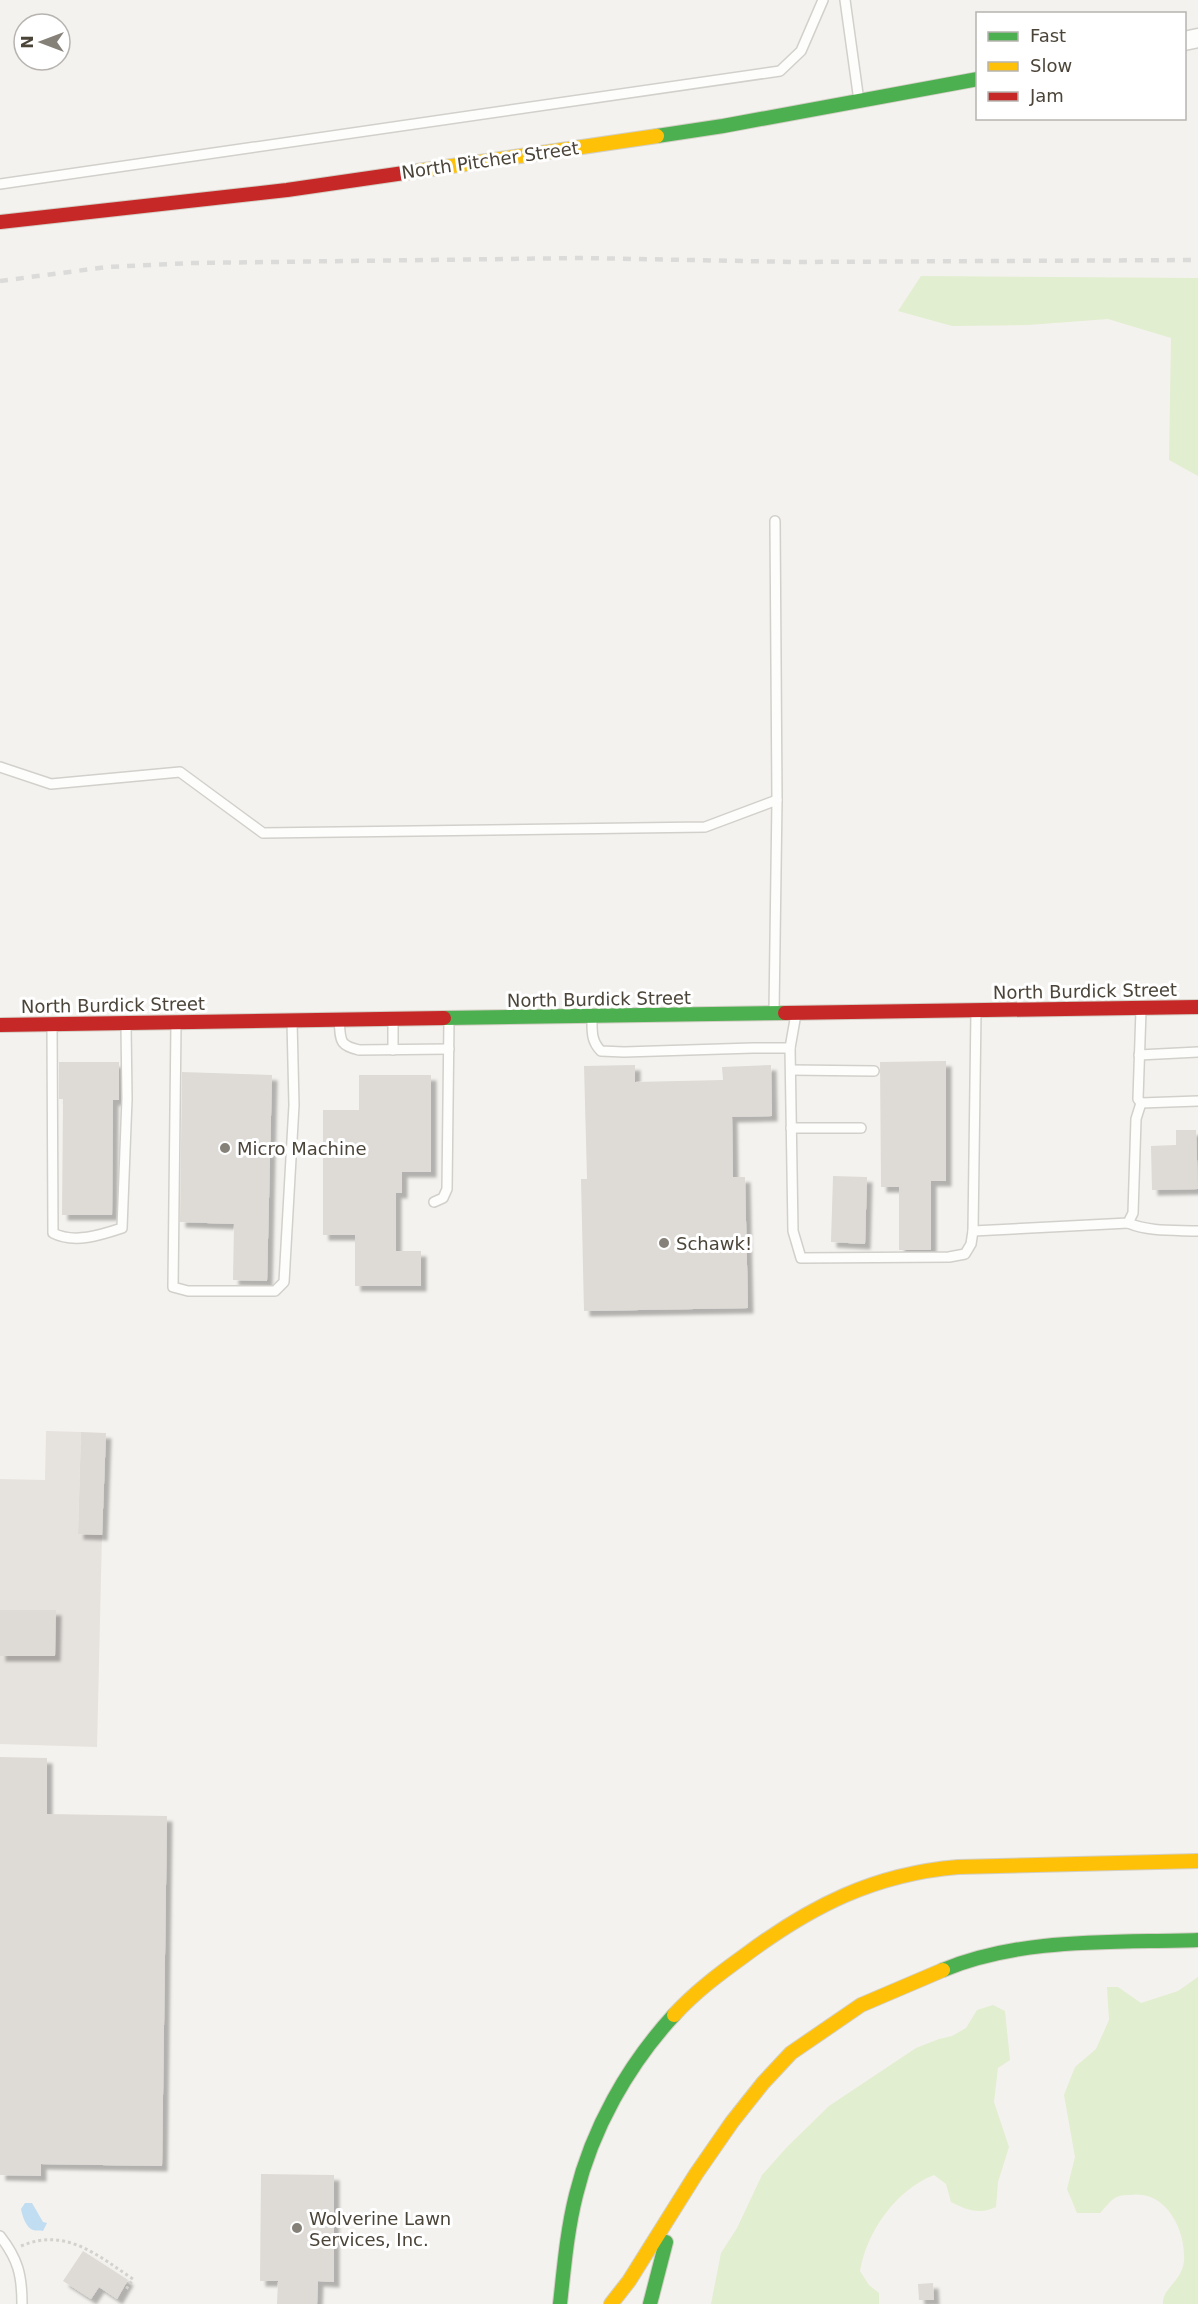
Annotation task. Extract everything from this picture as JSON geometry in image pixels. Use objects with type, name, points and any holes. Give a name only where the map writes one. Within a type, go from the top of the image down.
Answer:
[{"type":"main road","name":"North Pitcher Street","points":[[0,222],[287,190],[723,126],[976,79]]},
{"type":"main road","name":"North Burdick Street","points":[[0,1025],[1198,1007]]},
{"type":"main road","points":[[553,2301],[574,2198],[586,2161],[602,2121],[627,2079],[660,2031],[702,1987],[801,1916],[866,1885],[914,1873],[960,1867],[1198,1861]]},
{"type":"main road","points":[[611,2304],[629,2281],[696,2174],[732,2122],[791,2053],[861,2005],[951,1967],[1046,1945],[1198,1940]]},
{"type":"main road","points":[[650,2304],[659,2263],[684,2196]]},
{"type":"lane","points":[[0,184],[780,71],[801,51],[823,0]]},
{"type":"lane","points":[[845,0],[859,100]]},
{"type":"lane","points":[[774,1014],[777,801],[775,521]]},
{"type":"lane","points":[[0,767],[51,784],[180,772],[262,833],[705,827],[777,801]]},
{"type":"lane","points":[[1128,1223],[1134,1213],[1136,1119],[1141,1103],[1138,1099],[1141,1007]]},
{"type":"lane","points":[[796,1014],[790,1048],[793,1231],[801,1258],[949,1257],[965,1254],[971,1244],[973,1231],[976,1011]]},
{"type":"lane","points":[[592,1017],[592,1037],[601,1051],[790,1048]]},
{"type":"lane","points":[[393,1019],[393,1050]]},
{"type":"lane","points":[[434,1202],[443,1198],[447,1189],[449,1019]]},
{"type":"lane","points":[[339,1020],[340,1040],[346,1047],[359,1050],[449,1049]]},
{"type":"lane","points":[[176,1022],[173,1287],[188,1291],[275,1291],[284,1282],[294,1105],[292,1021]]},
{"type":"lane","points":[[51,1024],[53,1233],[63,1238],[96,1236],[122,1228],[127,1099],[126,1023]]},
{"type":"lane","points":[[1139,1054],[1198,1052]]},
{"type":"lane","points":[[791,1070],[874,1071]]},
{"type":"lane","points":[[1141,1103],[1198,1101]]},
{"type":"lane","points":[[791,1128],[861,1128]]},
{"type":"lane","points":[[973,1231],[1128,1223],[1153,1230],[1198,1231]]},
{"type":"lane","points":[[0,2236],[11,2250],[22,2280],[22,2304]]},
{"type":"path","points":[[11,2250],[29,2242],[51,2239],[80,2245],[133,2278],[125,2291]]},
{"type":"shaded area","points":[[46,1431],[81,1432],[78,1534],[102,1535],[97,1747],[0,1744],[0,1479],[45,1480]]},
{"type":"green space","points":[[921,276],[1198,278],[1198,476],[1169,460],[1171,338],[1108,319],[1028,325],[952,326],[898,311]]},
{"type":"green space","points":[[1198,1977],[1198,2304],[1163,2304],[1166,2293],[1180,2274],[1184,2261],[1184,2249],[1177,2225],[1164,2206],[1143,2195],[1119,2196],[1100,2213],[1077,2213],[1067,2189],[1075,2157],[1064,2095],[1075,2067],[1096,2049],[1109,2020],[1107,1987],[1118,1987],[1141,2003],[1178,1991]]},
{"type":"green space","points":[[993,2005],[1005,2011],[1010,2060],[998,2068],[994,2102],[1009,2147],[998,2182],[996,2207],[984,2211],[973,2210],[951,2202],[946,2184],[934,2175],[907,2191],[896,2201],[876,2227],[860,2271],[869,2285],[879,2293],[879,2304],[711,2304],[721,2253],[737,2228],[762,2175],[787,2147],[829,2106],[916,2048],[952,2036],[966,2028],[977,2010]]},
{"type":"water","points":[[25,2203],[32,2203],[43,2222],[47,2223],[43,2231],[33,2230],[26,2224],[21,2209]]},
{"type":"building","points":[[946,1061],[946,1181],[931,1181],[931,1250],[899,1250],[899,1187],[881,1187],[880,1062]]},
{"type":"building","points":[[59,1062],[119,1062],[119,1100],[113,1100],[112,1215],[62,1215],[63,1099],[59,1099]]},
{"type":"building","name":"Schawk!","points":[[635,1065],[635,1082],[723,1080],[722,1067],[771,1065],[772,1116],[732,1117],[733,1177],[745,1177],[748,1308],[584,1311],[581,1179],[587,1179],[584,1066]]},
{"type":"building","name":"Micro Machine","points":[[182,1072],[272,1075],[267,1281],[233,1280],[234,1224],[180,1222]]},
{"type":"building","points":[[359,1075],[431,1075],[431,1172],[402,1172],[402,1193],[396,1193],[396,1251],[421,1251],[421,1286],[355,1286],[355,1235],[323,1235],[323,1110],[359,1110]]},
{"type":"building","points":[[1176,1130],[1196,1130],[1198,1189],[1152,1190],[1151,1146],[1176,1145]]},
{"type":"building","points":[[833,1176],[867,1177],[865,1244],[831,1242]]},
{"type":"building","points":[[81,1432],[106,1433],[102,1535],[78,1534]]},
{"type":"building","points":[[0,1610],[56,1610],[55,1656],[0,1656]]},
{"type":"building","points":[[0,1757],[47,1758],[47,1814],[167,1816],[162,2166],[41,2164],[41,2176],[0,2175]]},
{"type":"building","name":"Wolverine Lawn Services, Inc.","points":[[261,2174],[334,2175],[334,2282],[318,2281],[317,2304],[277,2304],[278,2281],[260,2281]]},
{"type":"building","points":[[83,2251],[128,2280],[117,2299],[99,2287],[91,2299],[63,2281]]},
{"type":"building","points":[[933,2283],[934,2300],[919,2300],[918,2284]]},
{"type":"railway","points":[[0,281],[107,267],[191,263],[584,258],[797,262],[1198,260]]},
{"type":"traffic: fast","points":[[657,136],[976,79]]},
{"type":"traffic: fast","points":[[444,1018],[785,1013]]},
{"type":"traffic: fast","points":[[943,1970],[973,1959],[1036,1947],[1101,1942],[1198,1940]]},
{"type":"traffic: fast","points":[[560,2304],[573,2209],[592,2146],[602,2122],[627,2077],[657,2034],[674,2015]]},
{"type":"traffic: fast","points":[[650,2304],[666,2242]]},
{"type":"traffic: slow","points":[[404,173],[657,136]]},
{"type":"traffic: slow","points":[[674,2015],[716,1977],[769,1938],[819,1908],[871,1885],[927,1871],[958,1867],[1198,1861]]},
{"type":"traffic: slow","points":[[611,2304],[629,2281],[696,2174],[732,2122],[791,2053],[861,2005],[943,1970]]},
{"type":"traffic: jam","points":[[0,222],[287,190],[404,173]]},
{"type":"traffic: jam","points":[[785,1013],[1198,1007]]},
{"type":"traffic: jam","points":[[0,1025],[444,1018]]},
{"type":"place","name":"Micro Machine","points":[[225,1148]]},
{"type":"place","name":"Schawk!","points":[[664,1243]]},
{"type":"place","name":"Wolverine Lawn Services, Inc.","points":[[297,2228]]}]
